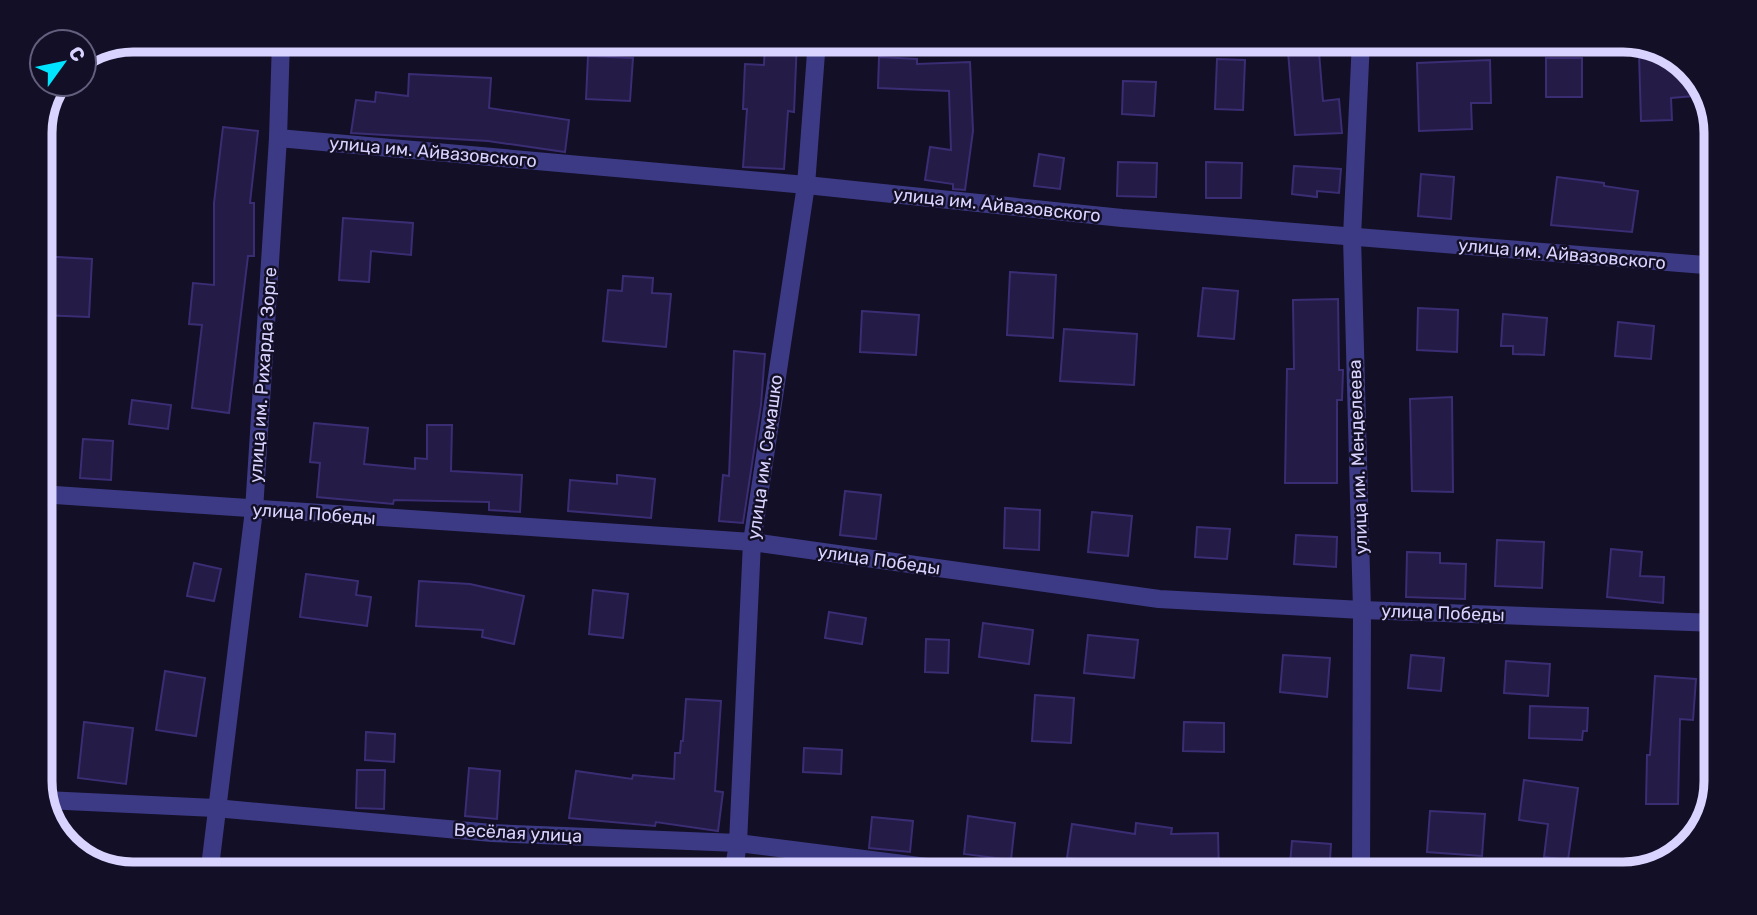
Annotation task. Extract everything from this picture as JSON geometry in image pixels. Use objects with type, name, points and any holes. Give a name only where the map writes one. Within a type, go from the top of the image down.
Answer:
[{"type":"street","name":"улица им. Рихарда Зорге","points":[[210,862],[254,510],[278,138],[281,52]]},
{"type":"street","name":"улица им. Семашко","points":[[735,862],[752,542],[806,185],[816,52]]},
{"type":"street","name":"улица им. Менделеева","points":[[1360,52],[1352,237],[1362,610],[1361,862]]},
{"type":"street","name":"улица им. Айвазовского","points":[[278,138],[806,185],[1122,218],[1704,266]]},
{"type":"street","name":"улица Победы","points":[[53,495],[752,542],[1159,599],[1362,610],[1704,623]]},
{"type":"street","name":"Весёлая улица","points":[[55,800],[215,808],[492,832],[738,843],[888,862]]},
{"type":"building","points":[[765,52],[796,52],[794,112],[788,111],[784,169],[743,167],[747,109],[743,109],[745,64],[764,65]]},
{"type":"building","points":[[1288,52],[1319,52],[1323,101],[1339,99],[1342,133],[1295,135]]},
{"type":"building","points":[[1639,54],[1669,66],[1691,88],[1695,96],[1671,98],[1672,120],[1641,121]]},
{"type":"building","points":[[588,56],[633,58],[630,101],[586,99]]},
{"type":"building","points":[[879,57],[917,59],[917,64],[970,62],[973,131],[965,190],[953,189],[953,184],[925,180],[930,147],[951,150],[949,91],[878,88]]},
{"type":"building","points":[[1546,58],[1582,58],[1582,97],[1546,97]]},
{"type":"building","points":[[1217,59],[1245,60],[1243,110],[1215,109]]},
{"type":"building","points":[[1490,60],[1491,103],[1471,103],[1472,129],[1419,131],[1417,63]]},
{"type":"building","points":[[409,74],[491,78],[489,108],[569,120],[565,152],[488,141],[351,133],[356,100],[375,102],[376,92],[408,96]]},
{"type":"building","points":[[1123,81],[1156,82],[1154,116],[1122,114]]},
{"type":"building","points":[[223,127],[258,131],[250,203],[254,203],[254,256],[248,256],[229,413],[192,408],[202,325],[189,324],[193,283],[214,285],[214,203]]},
{"type":"building","points":[[1039,154],[1064,158],[1060,189],[1034,186]]},
{"type":"building","points":[[1118,162],[1157,163],[1156,197],[1117,196]]},
{"type":"building","points":[[1206,162],[1242,163],[1241,198],[1206,198]]},
{"type":"building","points":[[1294,166],[1341,169],[1339,193],[1317,191],[1317,197],[1292,194]]},
{"type":"building","points":[[1421,174],[1454,177],[1451,219],[1418,216]]},
{"type":"building","points":[[1557,177],[1638,191],[1632,232],[1551,225]]},
{"type":"building","points":[[343,218],[413,223],[411,255],[371,251],[369,282],[339,280]]},
{"type":"building","points":[[53,257],[92,259],[89,317],[53,316]]},
{"type":"building","points":[[1010,272],[1056,275],[1053,338],[1007,335]]},
{"type":"building","points":[[623,276],[653,278],[652,293],[671,294],[666,347],[603,341],[608,290],[622,291]]},
{"type":"building","points":[[1203,288],[1238,291],[1234,339],[1198,336]]},
{"type":"building","points":[[1338,299],[1339,370],[1343,370],[1342,400],[1337,400],[1337,483],[1285,483],[1287,369],[1294,369],[1293,300]]},
{"type":"building","points":[[1418,308],[1458,310],[1457,352],[1417,350]]},
{"type":"building","points":[[862,311],[919,315],[916,355],[860,352]]},
{"type":"building","points":[[1503,314],[1547,318],[1544,355],[1513,354],[1513,346],[1501,346]]},
{"type":"building","points":[[1618,322],[1654,326],[1651,359],[1615,356]]},
{"type":"building","points":[[1064,329],[1137,334],[1134,385],[1060,381]]},
{"type":"building","points":[[734,351],[765,354],[761,405],[743,523],[719,521],[723,475],[729,476]]},
{"type":"building","points":[[1452,397],[1453,492],[1412,491],[1410,399]]},
{"type":"building","points":[[132,400],[171,405],[168,429],[129,424]]},
{"type":"building","points":[[314,423],[368,428],[364,464],[415,469],[415,458],[427,459],[427,425],[452,425],[451,471],[522,475],[520,512],[489,510],[489,502],[394,500],[393,504],[317,497],[320,463],[310,462]]},
{"type":"building","points":[[83,439],[113,441],[111,480],[80,478]]},
{"type":"building","points":[[617,475],[655,479],[651,518],[568,511],[570,480],[617,484]]},
{"type":"building","points":[[845,491],[881,495],[876,539],[840,535]]},
{"type":"building","points":[[1005,508],[1040,510],[1039,550],[1004,548]]},
{"type":"building","points":[[1092,512],[1132,516],[1128,556],[1088,552]]},
{"type":"building","points":[[1197,527],[1230,529],[1227,559],[1195,557]]},
{"type":"building","points":[[1296,535],[1337,537],[1336,567],[1294,564]]},
{"type":"building","points":[[1497,540],[1544,542],[1542,588],[1495,586]]},
{"type":"building","points":[[1611,549],[1642,552],[1640,576],[1664,577],[1663,603],[1607,597]]},
{"type":"building","points":[[1407,552],[1440,553],[1440,563],[1466,564],[1465,599],[1406,597]]},
{"type":"building","points":[[194,563],[221,569],[214,601],[187,596]]},
{"type":"building","points":[[306,574],[358,581],[356,595],[371,597],[367,626],[300,617]]},
{"type":"building","points":[[419,581],[470,584],[524,596],[514,644],[482,637],[483,630],[416,626]]},
{"type":"building","points":[[593,590],[628,594],[623,638],[589,634]]},
{"type":"building","points":[[829,612],[866,618],[862,644],[825,638]]},
{"type":"building","points":[[983,623],[1033,630],[1029,664],[979,657]]},
{"type":"building","points":[[1088,635],[1138,640],[1134,678],[1084,673]]},
{"type":"building","points":[[926,639],[949,640],[948,673],[925,672]]},
{"type":"building","points":[[1283,655],[1330,658],[1327,697],[1280,692]]},
{"type":"building","points":[[1411,655],[1444,658],[1441,691],[1408,688]]},
{"type":"building","points":[[1506,661],[1550,664],[1548,696],[1504,693]]},
{"type":"building","points":[[165,671],[205,678],[196,736],[156,730]]},
{"type":"building","points":[[1655,676],[1696,679],[1693,720],[1680,719],[1678,804],[1646,804],[1647,755],[1650,755]]},
{"type":"building","points":[[1035,695],[1074,698],[1071,743],[1032,741]]},
{"type":"building","points":[[686,699],[721,701],[715,791],[723,792],[718,831],[656,822],[655,826],[569,818],[576,771],[632,779],[633,775],[674,779],[675,753],[680,753],[683,741]]},
{"type":"building","points":[[1530,706],[1588,708],[1587,731],[1583,731],[1582,740],[1529,738]]},
{"type":"building","points":[[84,722],[133,728],[126,784],[78,778]]},
{"type":"building","points":[[1184,722],[1224,723],[1224,752],[1183,751]]},
{"type":"building","points":[[366,732],[395,734],[394,762],[365,760]]},
{"type":"building","points":[[804,748],[842,750],[841,774],[803,772]]},
{"type":"building","points":[[469,768],[500,771],[497,819],[465,816]]},
{"type":"building","points":[[357,770],[385,770],[384,809],[356,808]]},
{"type":"building","points":[[1524,780],[1578,788],[1568,860],[1544,857],[1548,824],[1519,820]]},
{"type":"building","points":[[1430,811],[1485,814],[1482,856],[1427,852]]},
{"type":"building","points":[[968,816],[1015,823],[1011,860],[964,854]]},
{"type":"building","points":[[872,817],[913,821],[910,852],[869,848]]},
{"type":"building","points":[[1136,823],[1172,828],[1171,834],[1218,833],[1219,862],[1095,862],[1067,858],[1072,824],[1135,834]]},
{"type":"building","points":[[1292,841],[1331,844],[1330,862],[1290,862]]}]
